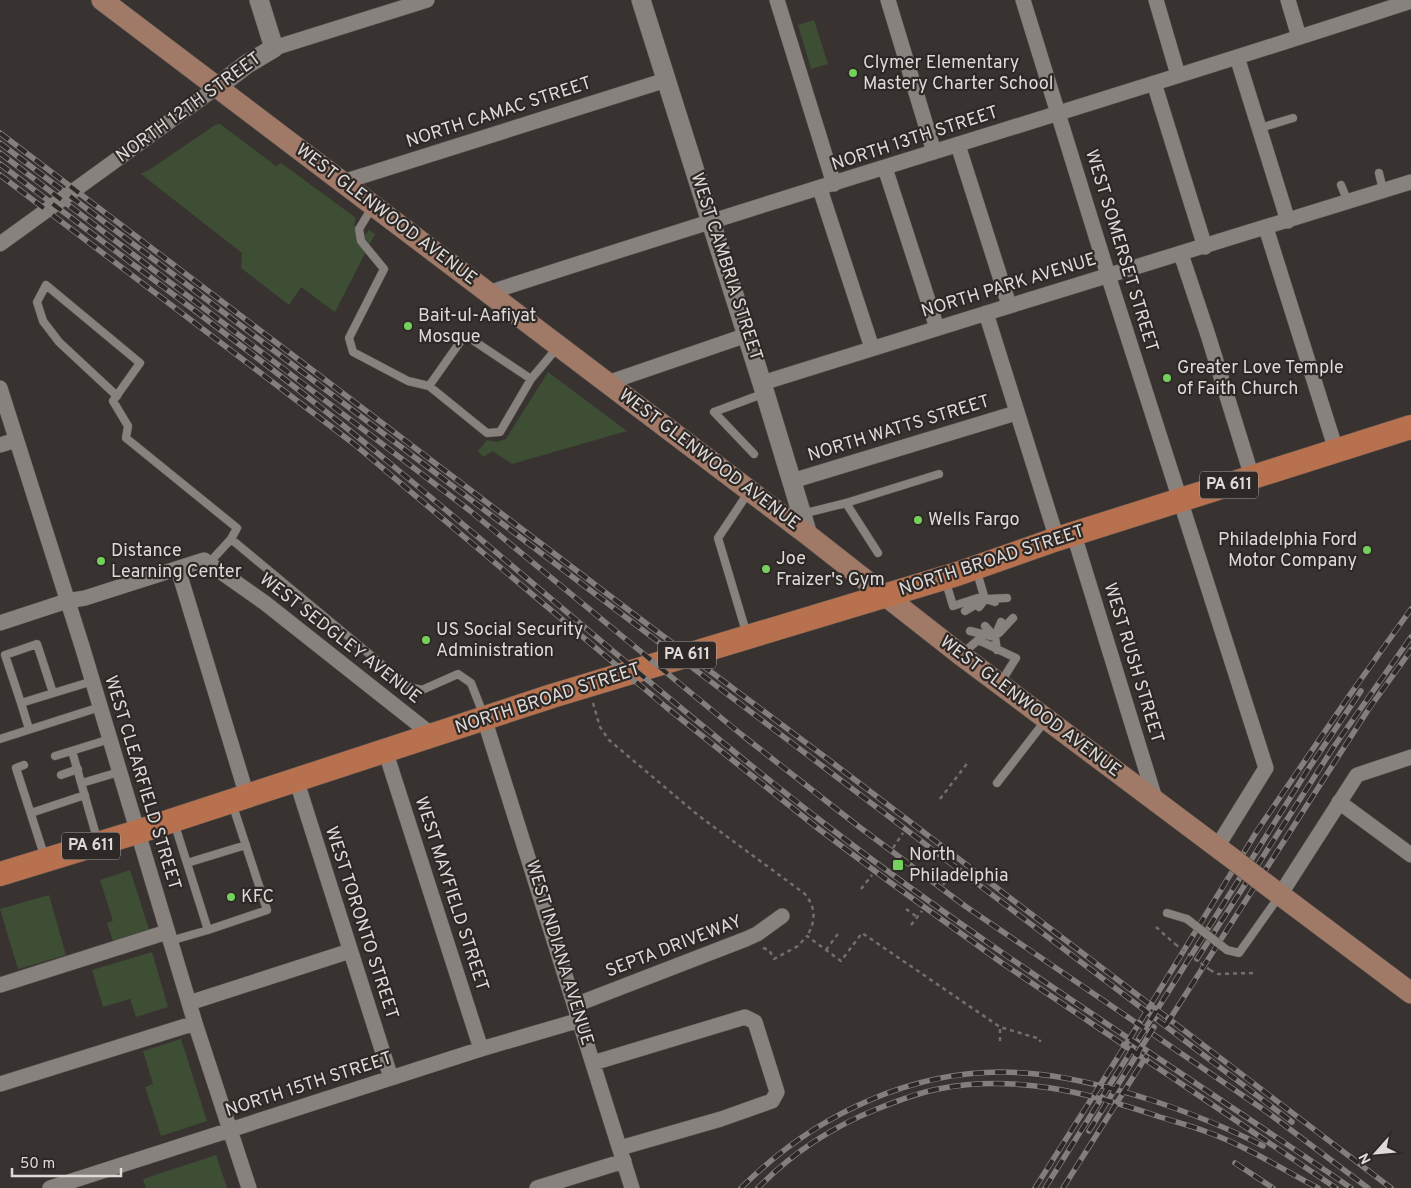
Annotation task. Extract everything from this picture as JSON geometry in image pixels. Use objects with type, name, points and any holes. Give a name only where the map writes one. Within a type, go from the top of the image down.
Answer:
[{"type":"main road","name":"WEST GLENWOOD AVENUE","points":[[102,0],[808,535],[961,655],[1411,993]]},
{"type":"main road","name":"NORTH BROAD STREET","points":[[0,874],[137,832],[587,685],[885,596],[1411,427]]},
{"type":"street","points":[[259,0],[274,48]]},
{"type":"street","name":"NORTH 12TH STREET","points":[[0,244],[247,64],[274,48],[427,0]]},
{"type":"street","name":"WEST CAMBRIA STREET","points":[[641,0],[764,388],[808,535]]},
{"type":"street","points":[[777,0],[834,184]]},
{"type":"street","points":[[888,0],[934,152]]},
{"type":"street","name":"WEST SOMERSET STREET","points":[[1023,0],[1108,275],[1266,768],[1225,853]]},
{"type":"street","points":[[1156,0],[1178,76]]},
{"type":"street","points":[[1288,0],[1299,37]]},
{"type":"street","name":"NORTH 13TH STREET","points":[[488,293],[711,221],[820,189],[1154,84],[1411,1]]},
{"type":"street","points":[[1237,57],[1288,221]]},
{"type":"street","name":"NORTH CAMAC STREET","points":[[343,182],[666,80]]},
{"type":"street","points":[[1154,84],[1205,246]]},
{"type":"street","points":[[958,145],[1010,305]]},
{"type":"street","points":[[885,168],[937,328]]},
{"type":"street","name":"NORTH PARK AVENUE","points":[[764,388],[872,348],[1411,182]]},
{"type":"street","points":[[820,189],[872,348]]},
{"type":"street","points":[[1266,228],[1336,450]]},
{"type":"street","points":[[1181,254],[1252,477]]},
{"type":"street","name":"WEST RUSH STREET","points":[[986,313],[1016,413],[1065,537],[1156,802]]},
{"type":"street","points":[[607,383],[747,335]]},
{"type":"street","name":"WEST CLEARFIELD STREET","points":[[0,390],[68,601],[195,1023],[249,1188]]},
{"type":"street","name":"NORTH WATTS STREET","points":[[792,481],[1016,413]]},
{"type":"street","points":[[0,445],[16,440]]},
{"type":"street","points":[[0,623],[68,601],[85,598],[204,562]]},
{"type":"street","name":"WEST SEDGLEY AVENUE","points":[[204,562],[265,603],[432,735]]},
{"type":"street","points":[[178,569],[239,798]]},
{"type":"street","name":"WEST INDIANA AVENUE","points":[[484,718],[632,1188]]},
{"type":"street","name":"WEST MAYFIELD STREET","points":[[385,750],[481,1049]]},
{"type":"street","points":[[1272,888],[1339,802],[1357,774],[1411,757]]},
{"type":"street","name":"WEST TORONTO STREET","points":[[296,779],[392,1078]]},
{"type":"street","points":[[1339,802],[1411,855]]},
{"type":"street","name":"SEPTA DRIVEWAY","points":[[575,1005],[746,939],[757,934],[782,916]]},
{"type":"street","points":[[0,985],[169,937]]},
{"type":"street","points":[[189,1003],[350,951]]},
{"type":"street","points":[[537,1188],[622,1154],[772,1101],[777,1092],[755,1022],[744,1017],[593,1064]]},
{"type":"street","name":"NORTH 15TH STREET","points":[[50,1188],[481,1049],[580,1020]]},
{"type":"street","points":[[0,1084],[195,1023]]},
{"type":"lane","points":[[1260,128],[1293,118]]},
{"type":"lane","points":[[1379,173],[1384,190]]},
{"type":"lane","points":[[1341,185],[1348,202]]},
{"type":"lane","points":[[373,205],[359,228],[361,241],[384,269],[349,338],[353,352],[408,381],[429,386],[487,433],[500,432],[530,379],[558,346]]},
{"type":"lane","points":[[117,396],[59,342],[44,321],[37,302],[46,285],[140,363],[117,396],[113,401],[128,426],[126,438],[237,528],[231,539],[204,562]]},
{"type":"lane","points":[[429,386],[465,335],[530,379]]},
{"type":"lane","points":[[754,454],[714,412],[764,388]]},
{"type":"lane","points":[[800,509],[810,512],[846,503],[939,474]]},
{"type":"lane","points":[[748,637],[718,538],[750,491]]},
{"type":"lane","points":[[846,503],[878,553]]},
{"type":"lane","points":[[231,539],[409,687],[422,690],[458,674],[465,678],[471,683],[484,718]]},
{"type":"lane","points":[[976,567],[985,598],[979,607]]},
{"type":"lane","points":[[944,577],[953,606],[985,598],[1007,598]]},
{"type":"lane","points":[[985,598],[995,602]]},
{"type":"lane","points":[[965,612],[985,598]]},
{"type":"lane","points":[[995,637],[1013,618]]},
{"type":"lane","points":[[997,650],[995,637],[1001,622]]},
{"type":"lane","points":[[985,626],[995,637]]},
{"type":"lane","points":[[970,631],[995,637]]},
{"type":"lane","points":[[961,655],[978,640],[1016,658],[1000,684]]},
{"type":"lane","points":[[29,730],[5,655],[37,644],[53,693]]},
{"type":"lane","points":[[21,703],[92,681]]},
{"type":"lane","points":[[0,739],[100,707]]},
{"type":"lane","points":[[997,783],[1047,719]]},
{"type":"lane","points":[[55,756],[110,739]]},
{"type":"lane","points":[[72,751],[99,844]]},
{"type":"lane","points":[[24,765],[16,768],[26,786],[31,813],[45,860]]},
{"type":"lane","points":[[61,775],[78,769]]},
{"type":"lane","points":[[82,783],[119,772]]},
{"type":"lane","points":[[31,813],[85,795]]},
{"type":"lane","points":[[169,937],[208,930],[267,910],[246,845],[239,798]]},
{"type":"lane","points":[[173,820],[208,930]]},
{"type":"lane","points":[[187,863],[246,845]]},
{"type":"lane","points":[[1167,913],[1187,919],[1228,950],[1239,953],[1272,888]]},
{"type":"path","points":[[587,685],[600,727],[609,740],[699,816],[805,894],[810,901],[814,916],[811,929],[798,946],[774,959],[772,954],[765,949],[754,947],[750,949],[746,939]]},
{"type":"path","points":[[940,799],[969,761]]},
{"type":"path","points":[[892,848],[903,833]]},
{"type":"path","points":[[937,870],[948,878]]},
{"type":"path","points":[[942,884],[952,871]]},
{"type":"path","points":[[861,889],[872,874]]},
{"type":"path","points":[[906,909],[917,918]]},
{"type":"path","points":[[911,925],[922,911]]},
{"type":"path","points":[[1156,927],[1175,944],[1218,974],[1254,972]]},
{"type":"path","points":[[826,950],[840,931]]},
{"type":"path","points":[[807,936],[841,962],[862,933],[1000,1027],[1040,1039],[1040,1042]]},
{"type":"path","points":[[1000,1027],[1000,1041]]},
{"type":"green space","points":[[814,20],[828,64],[811,69],[798,25]]},
{"type":"green space","points":[[220,124],[276,166],[281,163],[356,218],[354,225],[365,235],[369,230],[375,234],[335,312],[301,287],[289,305],[241,268],[242,253],[141,174],[215,125]]},
{"type":"green space","points":[[548,372],[627,431],[512,464],[493,451],[483,457],[478,451],[487,440],[496,442],[506,439]]},
{"type":"green space","points":[[130,870],[150,932],[114,944],[107,923],[113,921],[100,880]]},
{"type":"green space","points":[[49,895],[66,955],[18,969],[0,909]]},
{"type":"green space","points":[[152,952],[168,1007],[136,1017],[130,999],[103,1007],[92,970]]},
{"type":"green space","points":[[181,1039],[207,1121],[161,1136],[145,1087],[153,1084],[143,1051]]},
{"type":"green space","points":[[216,1155],[227,1188],[146,1188],[143,1179]]},
{"type":"railway","points":[[0,133],[1391,1188]]},
{"type":"railway","points":[[0,143],[1292,1122]]},
{"type":"railway","points":[[0,153],[469,510],[742,735],[858,826],[965,906],[1267,1112],[1368,1188]]},
{"type":"railway","points":[[0,164],[247,350],[344,426],[661,692],[825,824],[954,919],[1019,964],[1351,1188]]},
{"type":"railway","points":[[0,175],[354,444],[666,707],[820,830],[1002,963],[1336,1188]]},
{"type":"railway","points":[[1035,1188],[1140,1022],[1257,831],[1411,609]]},
{"type":"railway","points":[[1197,959],[1333,748],[1411,637]]},
{"type":"railway","points":[[1166,1025],[1368,710],[1411,650]]},
{"type":"railway","points":[[1045,1188],[1307,771],[1361,691]]},
{"type":"railway","points":[[1089,1131],[1154,1027]]},
{"type":"railway","points":[[1063,1188],[1147,1055]]},
{"type":"railway","points":[[741,1188],[770,1161],[802,1138],[835,1117],[871,1100],[908,1086],[946,1077],[985,1073],[1041,1074],[1073,1079],[1104,1087],[1151,1100],[1194,1115],[1263,1146]]},
{"type":"railway","points":[[758,1188],[785,1163],[813,1142],[860,1116],[900,1100],[938,1089],[995,1084],[1023,1085],[1078,1093],[1190,1126],[1236,1144],[1318,1188]]},
{"type":"railway","points":[[1235,1163],[1273,1188]]},
{"type":"place","name":"Clymer Elementary Mastery Charter School","points":[[853,73]]},
{"type":"place","name":"Bait-ul-Aafiyat Mosque","points":[[408,326]]},
{"type":"place","name":"Greater Love Temple of Faith Church","points":[[1167,378]]},
{"type":"place","name":"Wells Fargo","points":[[918,520]]},
{"type":"place","name":"Philadelphia Ford Motor Company","points":[[1367,550]]},
{"type":"place","name":"Distance Learning Center","points":[[101,561]]},
{"type":"place","name":"Joe Fraizer's Gym","points":[[766,569]]},
{"type":"place","name":"US Social Security Administration","points":[[426,640]]},
{"type":"place","name":"North Philadelphia","points":[[898,865]]},
{"type":"place","name":"KFC","points":[[231,897]]}]
